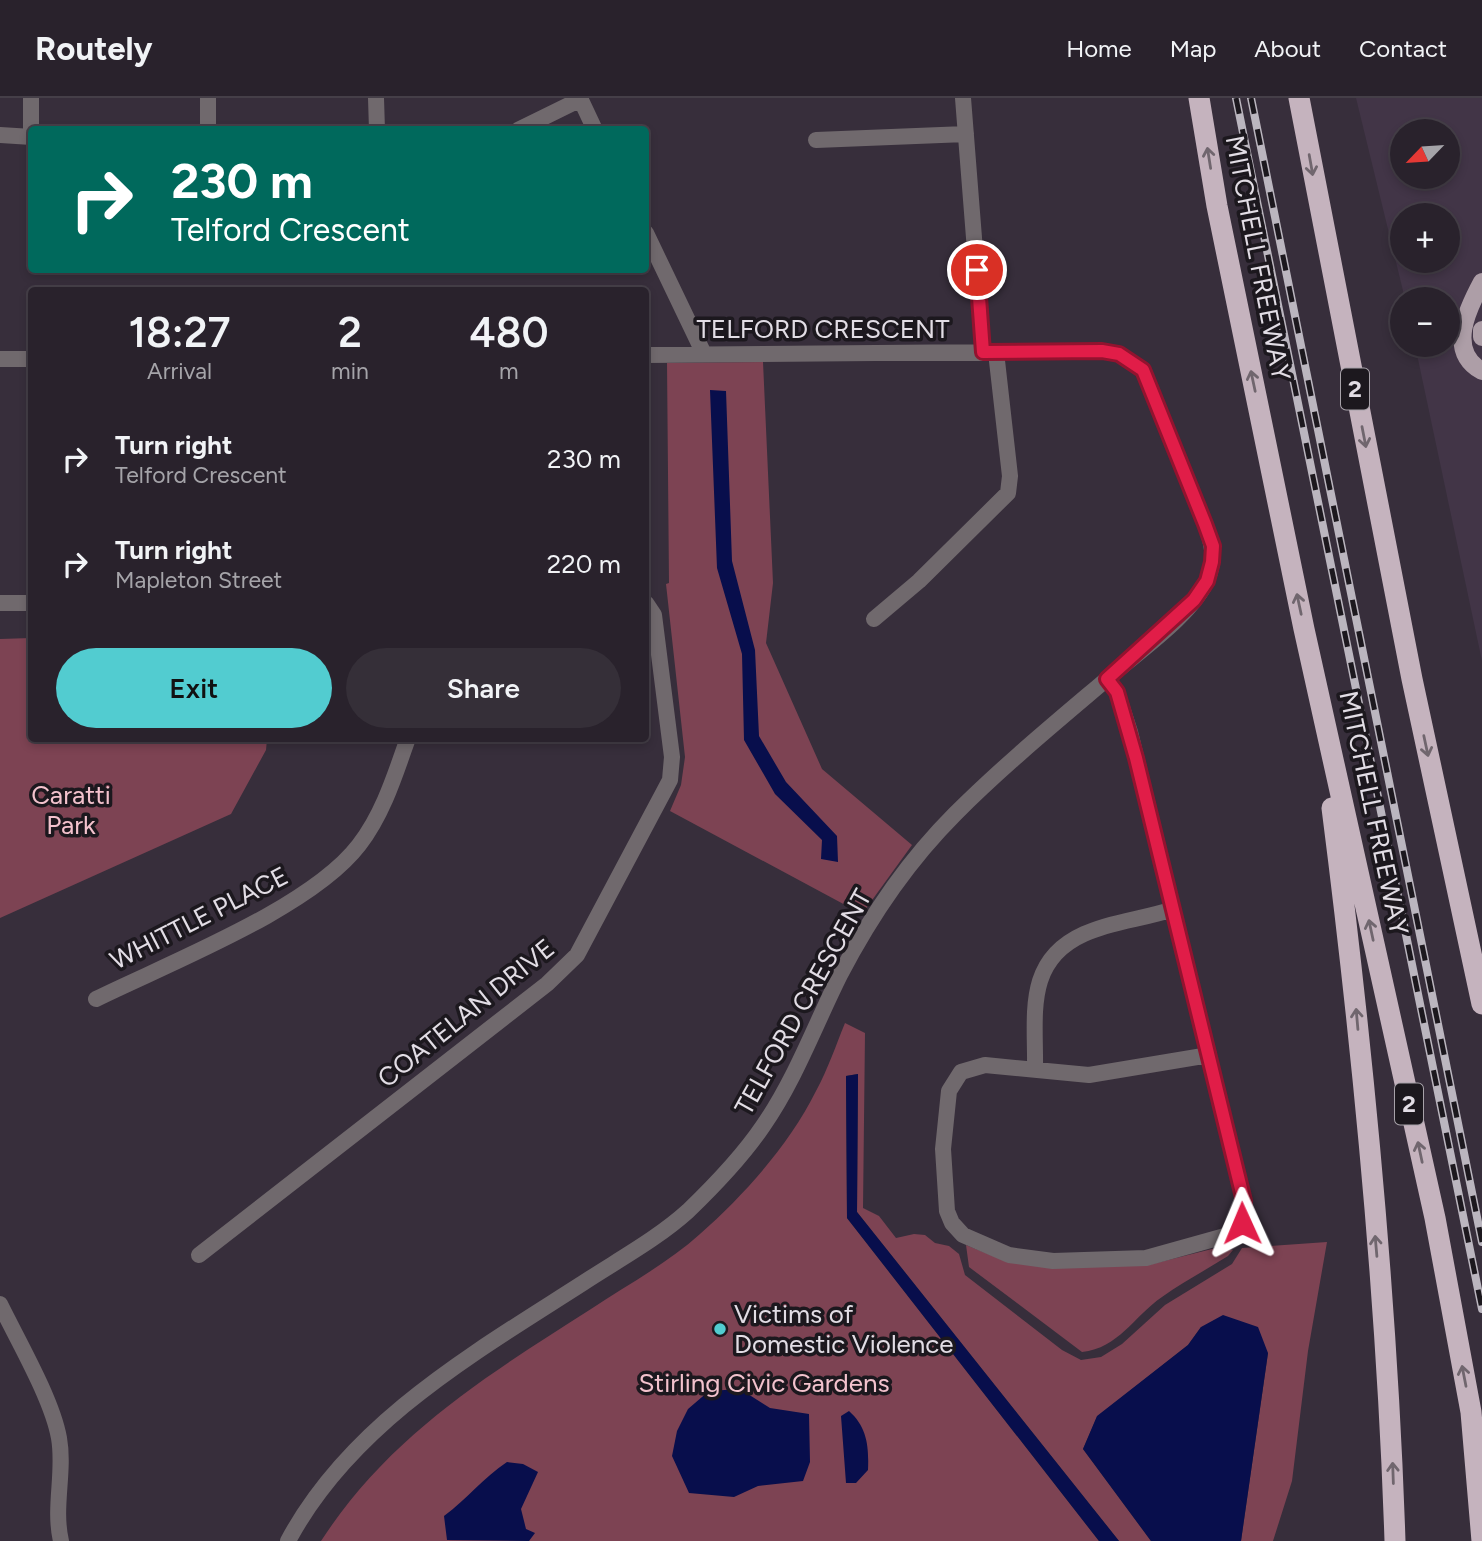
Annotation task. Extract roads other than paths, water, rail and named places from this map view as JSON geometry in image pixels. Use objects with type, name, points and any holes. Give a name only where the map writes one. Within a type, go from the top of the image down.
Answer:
[{"type":"highway","name":"MITCHELL FREEWAY","points":[[1199,98],[1217,206],[1314,670],[1435,1218],[1471,1412],[1482,1541]]},
{"type":"highway","name":"2","points":[[1299,98],[1409,666],[1482,1004]]},
{"type":"highway","points":[[1314,670],[1355,984],[1392,1443],[1395,1541]]},
{"type":"main road","points":[[1482,282],[1461,330],[1465,351],[1482,371]]},
{"type":"main road","points":[[1482,330],[1482,337]]},
{"type":"street","points":[[31,98],[31,126]]},
{"type":"street","points":[[208,98],[208,126]]},
{"type":"street","points":[[376,98],[377,126]]},
{"type":"street","points":[[526,126],[580,98],[594,126]]},
{"type":"street","points":[[874,619],[919,581],[1008,493],[1010,476],[990,352],[963,98]]},
{"type":"street","points":[[816,140],[966,134]]},
{"type":"street","points":[[0,135],[28,137]]},
{"type":"street","points":[[649,239],[704,354]]},
{"type":"street","name":"TELFORD CRESCENT","points":[[288,1541],[318,1496],[372,1434],[432,1383],[641,1246],[685,1214],[725,1174],[762,1128],[780,1098],[859,940],[920,852],[1008,764],[1194,600],[1207,581],[1213,546],[1143,370],[1132,360],[1119,354],[1102,351],[649,355]]},
{"type":"street","points":[[0,359],[28,359]]},
{"type":"street","points":[[0,603],[28,603]]},
{"type":"street","name":"COATELAN DRIVE","points":[[199,1255],[547,984],[577,955],[670,780],[672,757],[650,609]]},
{"type":"street","points":[[1107,679],[1117,692],[1130,732],[1209,1055],[1244,1201],[1242,1223],[1233,1234],[1146,1258],[1053,1261],[1009,1255],[963,1235],[952,1223],[947,1211],[943,1149],[949,1091],[961,1072],[985,1065],[1089,1075],[1209,1055]]},
{"type":"street","name":"WHITTLE PLACE","points":[[96,999],[269,914],[317,884],[359,846],[388,794],[407,742]]},
{"type":"street","points":[[1035,1070],[1036,991],[1046,962],[1084,934],[1173,909]]},
{"type":"street","points":[[0,1304],[59,1437],[57,1503],[61,1541]]},
{"type":"railway","points":[[1236,98],[1482,1309]]},
{"type":"railway","points":[[1251,98],[1482,1242]]},
{"type":"place","name":"Victims of Domestic Violence","points":[[720,1329]]},
{"type":"park label","name":"Caratti Park","points":[[71,810]]},
{"type":"park label","name":"Stirling Civic Gardens","points":[[764,1383]]}]
